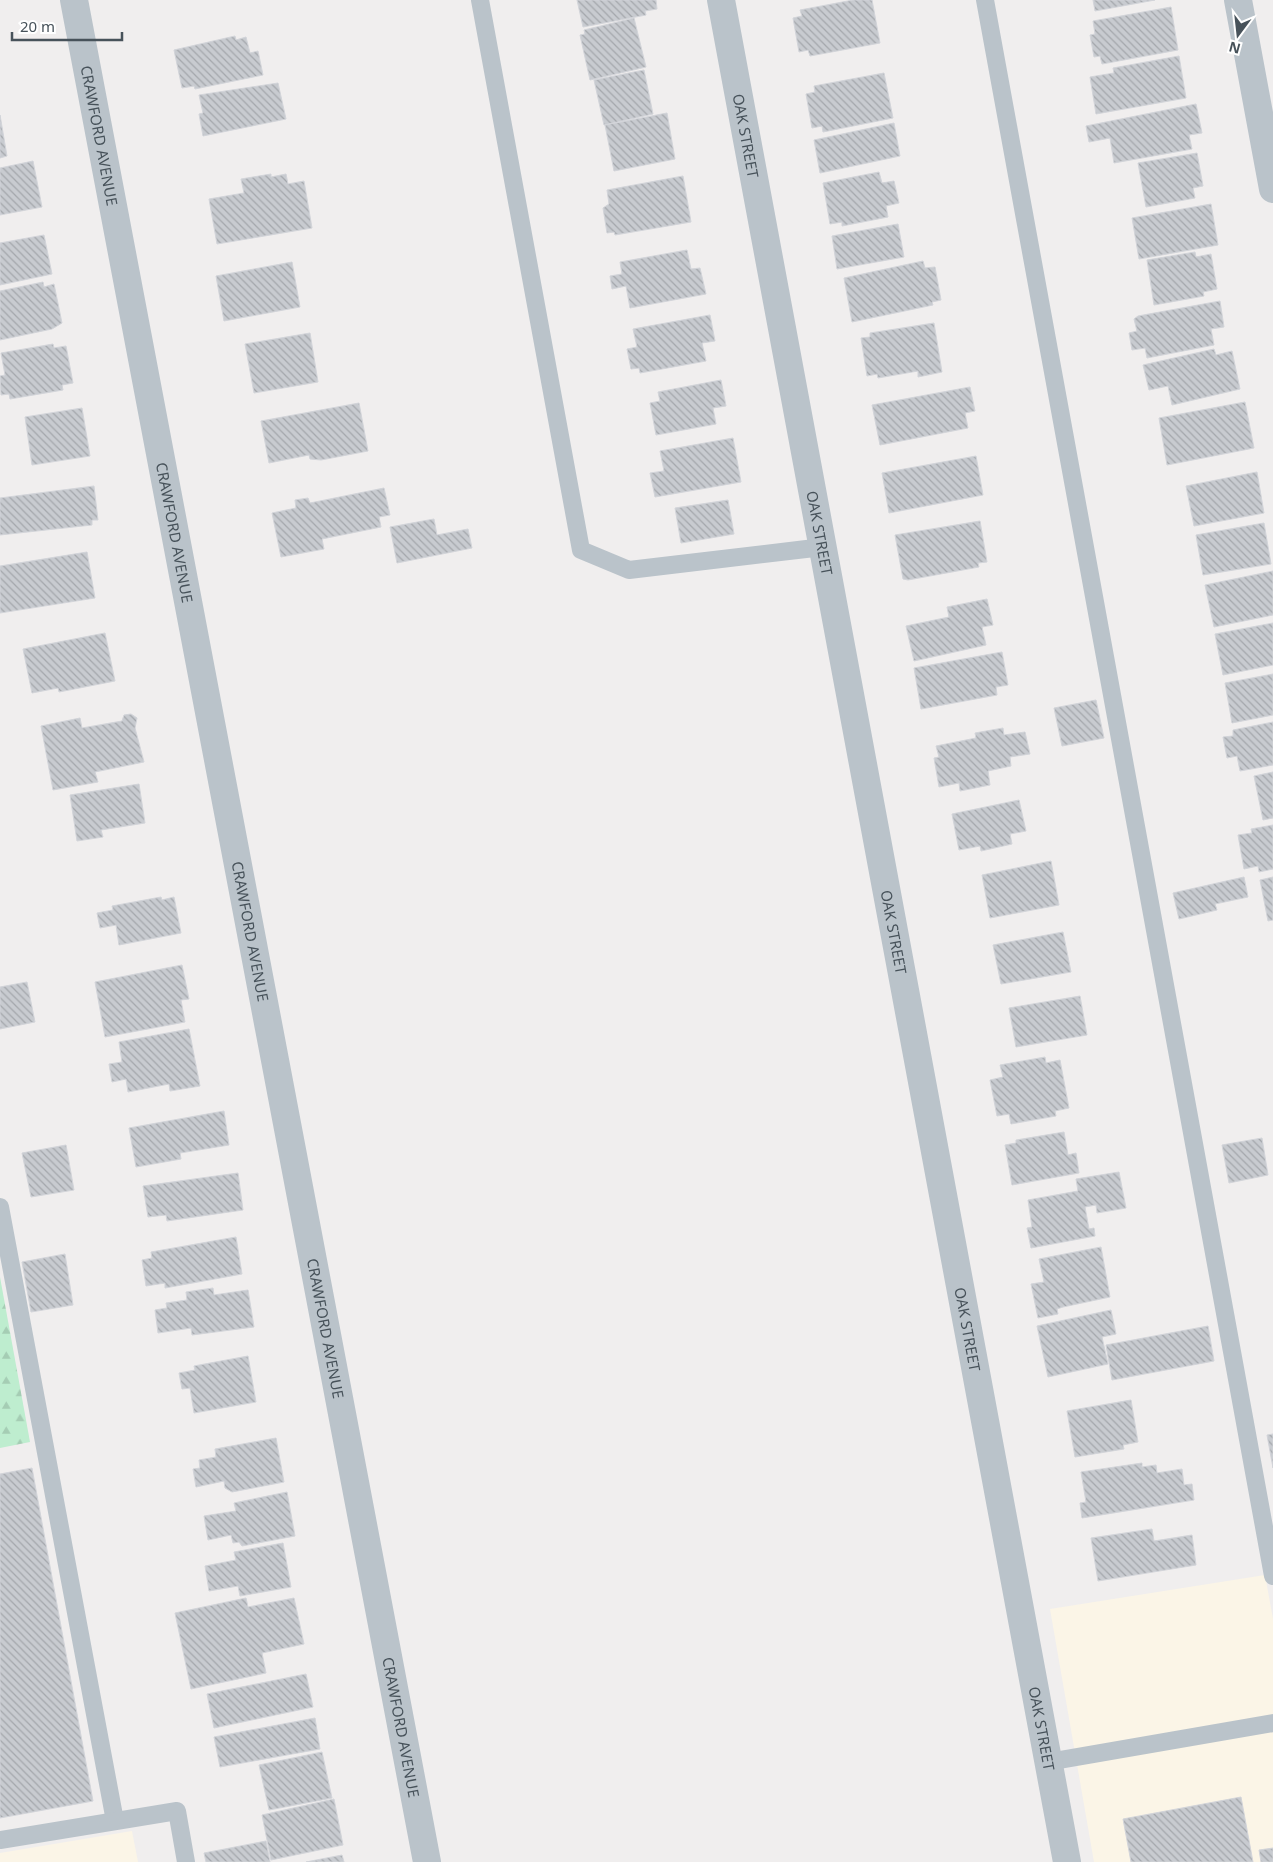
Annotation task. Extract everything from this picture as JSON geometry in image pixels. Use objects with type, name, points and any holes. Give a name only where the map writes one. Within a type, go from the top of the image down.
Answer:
[{"type":"street","name":"CRAWFORD AVENUE","points":[[74,0],[427,1862]]},
{"type":"street","name":"OAK STREET","points":[[721,0],[1067,1862]]},
{"type":"street","points":[[1238,0],[1273,189]]},
{"type":"lane","points":[[480,0],[581,550],[629,570],[823,547]]},
{"type":"lane","points":[[985,0],[1273,1576]]},
{"type":"lane","points":[[0,1207],[114,1821]]},
{"type":"lane","points":[[1048,1762],[1273,1723]]},
{"type":"lane","points":[[0,1840],[177,1811],[186,1862]]},
{"type":"shaded area","points":[[1265,1575],[1273,1619],[1273,1862],[1094,1862],[1050,1609]]},
{"type":"shaded area","points":[[132,1831],[138,1862],[0,1862],[0,1853]]},
{"type":"green space","points":[[0,1277],[30,1442],[0,1448]]},
{"type":"building","points":[[577,0],[656,0],[657,9],[645,11],[646,15],[583,27]]},
{"type":"building","points":[[853,0],[872,0],[880,43],[810,56],[808,50],[799,52],[793,18],[802,16],[800,10]]},
{"type":"building","points":[[1093,0],[1155,0],[1095,11]]},
{"type":"building","points":[[1171,7],[1178,50],[1102,64],[1100,56],[1094,57],[1090,35],[1095,34],[1093,21]]},
{"type":"building","points":[[634,18],[646,67],[590,80],[580,35],[585,34],[584,30]]},
{"type":"building","points":[[235,36],[236,40],[246,37],[250,53],[258,51],[263,75],[195,89],[194,86],[182,88],[174,50]]},
{"type":"building","points":[[1179,56],[1186,98],[1096,114],[1090,77],[1114,73],[1113,68]]},
{"type":"building","points":[[644,70],[653,114],[604,125],[594,80]]},
{"type":"building","points":[[884,73],[893,118],[823,132],[822,126],[812,128],[806,94],[815,92],[814,86]]},
{"type":"building","points":[[278,83],[286,119],[203,136],[199,114],[203,113],[199,95]]},
{"type":"building","points":[[1196,104],[1202,133],[1189,135],[1192,149],[1114,163],[1110,138],[1089,142],[1086,126]]},
{"type":"building","points":[[667,113],[675,159],[614,171],[605,125]]},
{"type":"building","points":[[0,115],[7,156],[0,158]]},
{"type":"building","points":[[894,123],[900,156],[820,173],[814,140]]},
{"type":"building","points":[[1197,153],[1203,186],[1193,188],[1195,198],[1146,207],[1138,163]]},
{"type":"building","points":[[33,161],[42,207],[0,215],[0,168]]},
{"type":"building","points":[[879,172],[882,183],[894,181],[899,203],[886,206],[888,217],[842,226],[842,222],[830,224],[823,183]]},
{"type":"building","points":[[271,174],[271,177],[286,174],[288,184],[304,181],[312,228],[217,244],[209,199],[244,193],[241,179]]},
{"type":"building","points":[[683,176],[691,222],[615,235],[614,232],[607,233],[603,208],[609,204],[607,190]]},
{"type":"building","points":[[1211,204],[1218,245],[1139,259],[1132,218]]},
{"type":"building","points":[[898,224],[904,257],[837,269],[832,236]]},
{"type":"building","points":[[44,235],[52,274],[0,285],[0,243]]},
{"type":"building","points":[[687,250],[691,269],[700,268],[706,294],[630,308],[626,286],[612,289],[610,276],[622,274],[620,262]]},
{"type":"building","points":[[1195,252],[1196,257],[1211,254],[1217,289],[1203,292],[1204,296],[1154,305],[1147,260]]},
{"type":"building","points":[[923,261],[925,268],[935,267],[941,300],[932,302],[933,305],[852,322],[844,278]]},
{"type":"building","points":[[292,262],[300,307],[224,321],[216,276]]},
{"type":"building","points":[[43,282],[44,287],[54,284],[62,323],[52,329],[0,340],[0,291]]},
{"type":"building","points":[[1220,301],[1224,327],[1211,329],[1214,345],[1147,358],[1145,348],[1132,350],[1129,333],[1137,331],[1134,319],[1138,316]]},
{"type":"building","points":[[710,315],[715,341],[702,343],[706,361],[640,373],[639,368],[631,369],[627,349],[637,347],[633,329]]},
{"type":"building","points":[[934,323],[942,372],[918,377],[918,371],[878,378],[877,374],[867,376],[861,338],[870,337],[870,333]]},
{"type":"building","points":[[310,333],[318,382],[254,393],[245,344]]},
{"type":"building","points":[[53,344],[54,348],[66,346],[73,383],[62,385],[63,390],[10,399],[9,394],[1,395],[0,376],[5,375],[1,353]]},
{"type":"building","points":[[1214,349],[1216,355],[1232,351],[1240,389],[1172,405],[1168,386],[1149,390],[1143,365]]},
{"type":"building","points":[[721,380],[726,406],[713,408],[716,424],[656,435],[650,403],[660,401],[658,392]]},
{"type":"building","points":[[970,387],[975,411],[965,413],[968,428],[880,445],[872,405]]},
{"type":"building","points":[[1245,402],[1254,448],[1167,465],[1159,418]]},
{"type":"building","points":[[359,403],[368,451],[321,460],[310,459],[309,455],[269,463],[261,421]]},
{"type":"building","points":[[82,408],[90,456],[32,465],[25,417]]},
{"type":"building","points":[[733,438],[741,482],[655,497],[650,473],[664,471],[660,451]]},
{"type":"building","points":[[976,456],[983,495],[889,513],[882,473]]},
{"type":"building","points":[[1257,472],[1264,513],[1194,526],[1186,486]]},
{"type":"building","points":[[94,486],[98,520],[92,520],[92,525],[0,535],[0,498]]},
{"type":"building","points":[[384,488],[390,515],[379,517],[381,527],[322,539],[324,549],[281,557],[272,513],[296,508],[295,500],[308,498],[310,503]]},
{"type":"building","points":[[728,500],[734,534],[681,543],[675,508]]},
{"type":"building","points":[[434,519],[437,535],[468,529],[472,548],[397,563],[390,527]]},
{"type":"building","points":[[980,521],[987,562],[978,563],[979,567],[908,580],[903,579],[895,535]]},
{"type":"building","points":[[1264,523],[1271,564],[1203,575],[1196,535]]},
{"type":"building","points":[[87,552],[95,598],[0,613],[0,566]]},
{"type":"building","points":[[1273,571],[1273,615],[1214,627],[1205,585]]},
{"type":"building","points":[[987,599],[993,625],[982,627],[986,645],[914,661],[906,626],[949,617],[947,607]]},
{"type":"building","points":[[1273,623],[1273,665],[1223,675],[1215,634]]},
{"type":"building","points":[[105,633],[115,681],[59,692],[58,688],[32,693],[23,649]]},
{"type":"building","points":[[1002,652],[1008,685],[996,687],[997,695],[921,709],[914,668]]},
{"type":"building","points":[[1273,674],[1273,715],[1232,723],[1225,683]]},
{"type":"building","points":[[1096,700],[1104,738],[1062,746],[1054,708]]},
{"type":"building","points":[[131,714],[137,718],[135,728],[144,762],[95,772],[98,782],[53,790],[41,726],[80,718],[82,728],[122,721],[124,715]]},
{"type":"building","points":[[1273,722],[1273,765],[1240,771],[1237,756],[1227,758],[1223,737],[1233,736],[1233,730]]},
{"type":"building","points":[[1003,728],[1004,735],[1025,732],[1030,754],[1010,757],[1011,766],[988,771],[990,785],[960,791],[959,783],[939,787],[934,758],[939,757],[936,746],[976,738],[975,733]]},
{"type":"building","points":[[1273,772],[1273,818],[1263,820],[1254,776]]},
{"type":"building","points":[[139,784],[145,823],[101,830],[103,837],[77,841],[70,795]]},
{"type":"building","points":[[1019,800],[1026,831],[1010,834],[1012,844],[981,851],[980,846],[959,850],[952,814]]},
{"type":"building","points":[[1273,825],[1273,869],[1259,872],[1258,866],[1244,869],[1238,835],[1252,833],[1251,829]]},
{"type":"building","points":[[1051,861],[1059,905],[990,918],[982,875]]},
{"type":"building","points":[[1244,877],[1248,897],[1215,904],[1217,910],[1179,919],[1173,893]]},
{"type":"building","points":[[1273,877],[1273,920],[1268,921],[1260,880]]},
{"type":"building","points":[[161,897],[162,900],[174,897],[181,933],[119,945],[116,925],[100,928],[97,913],[113,910],[112,906]]},
{"type":"building","points":[[1063,932],[1071,972],[1001,984],[993,945]]},
{"type":"building","points":[[182,965],[189,999],[181,1000],[185,1022],[105,1037],[95,982]]},
{"type":"building","points":[[27,982],[35,1022],[0,1029],[0,987]]},
{"type":"building","points":[[1080,996],[1087,1035],[1016,1047],[1009,1008]]},
{"type":"building","points":[[189,1029],[200,1086],[170,1091],[169,1084],[128,1092],[126,1079],[112,1082],[109,1064],[122,1062],[119,1042]]},
{"type":"building","points":[[1045,1057],[1046,1063],[1060,1060],[1069,1108],[1055,1111],[1056,1116],[1011,1124],[1009,1114],[997,1116],[990,1080],[1003,1077],[1000,1065]]},
{"type":"building","points":[[224,1111],[229,1145],[180,1153],[181,1159],[136,1167],[129,1128]]},
{"type":"building","points":[[1064,1132],[1068,1155],[1076,1153],[1079,1173],[1012,1185],[1005,1145],[1016,1143],[1016,1140]]},
{"type":"building","points":[[1262,1138],[1268,1175],[1229,1183],[1222,1145]]},
{"type":"building","points":[[66,1145],[74,1190],[31,1197],[22,1153]]},
{"type":"building","points":[[1119,1172],[1126,1208],[1097,1213],[1096,1205],[1085,1207],[1089,1229],[1094,1228],[1095,1236],[1031,1248],[1027,1228],[1032,1227],[1028,1200],[1078,1191],[1076,1179]]},
{"type":"building","points":[[238,1173],[243,1210],[167,1221],[166,1215],[148,1217],[143,1186]]},
{"type":"building","points":[[236,1237],[242,1274],[165,1288],[165,1283],[146,1286],[142,1260],[152,1258],[151,1252]]},
{"type":"building","points":[[1101,1247],[1110,1297],[1063,1307],[1057,1309],[1058,1314],[1038,1318],[1031,1284],[1044,1282],[1039,1259]]},
{"type":"building","points":[[65,1254],[73,1305],[31,1312],[22,1262]]},
{"type":"building","points":[[213,1288],[214,1295],[248,1290],[254,1327],[192,1335],[191,1328],[158,1333],[155,1310],[167,1308],[166,1303],[187,1300],[186,1292]]},
{"type":"building","points":[[1111,1310],[1116,1334],[1102,1337],[1108,1364],[1048,1377],[1037,1326]]},
{"type":"building","points":[[1208,1326],[1214,1361],[1112,1380],[1106,1345]]},
{"type":"building","points":[[248,1356],[256,1402],[194,1413],[190,1388],[182,1389],[179,1373],[195,1370],[194,1366]]},
{"type":"building","points":[[1131,1400],[1138,1442],[1123,1445],[1124,1449],[1075,1457],[1067,1411]]},
{"type":"building","points":[[1273,1434],[1273,1468],[1267,1435]]},
{"type":"building","points":[[276,1438],[284,1482],[232,1492],[225,1488],[224,1481],[196,1487],[193,1469],[200,1468],[199,1460],[216,1457],[215,1449]]},
{"type":"building","points":[[1142,1463],[1142,1467],[1156,1465],[1157,1473],[1182,1469],[1184,1485],[1192,1484],[1194,1500],[1082,1518],[1080,1503],[1086,1502],[1081,1472]]},
{"type":"building","points":[[32,1468],[93,1801],[0,1818],[0,1474]]},
{"type":"building","points":[[287,1492],[295,1536],[242,1546],[239,1542],[233,1543],[231,1535],[208,1540],[204,1516],[236,1511],[234,1503]]},
{"type":"building","points":[[1152,1529],[1154,1541],[1192,1535],[1196,1565],[1098,1581],[1091,1538]]},
{"type":"building","points":[[283,1543],[291,1587],[240,1596],[238,1586],[209,1591],[205,1566],[236,1560],[234,1552]]},
{"type":"building","points":[[246,1598],[248,1607],[294,1598],[304,1644],[262,1653],[266,1673],[191,1689],[175,1613]]},
{"type":"building","points":[[306,1674],[313,1707],[214,1728],[207,1694]]},
{"type":"building","points":[[315,1718],[320,1749],[220,1767],[214,1737]]},
{"type":"building","points":[[322,1752],[332,1798],[269,1810],[259,1765]]},
{"type":"building","points":[[1241,1797],[1253,1862],[1131,1862],[1123,1819]]},
{"type":"building","points":[[334,1799],[343,1845],[271,1860],[262,1815]]},
{"type":"building","points":[[266,1841],[270,1862],[206,1862],[204,1853]]},
{"type":"building","points":[[1273,1848],[1273,1862],[1261,1862],[1259,1850]]},
{"type":"building","points":[[342,1855],[344,1862],[306,1862]]}]
